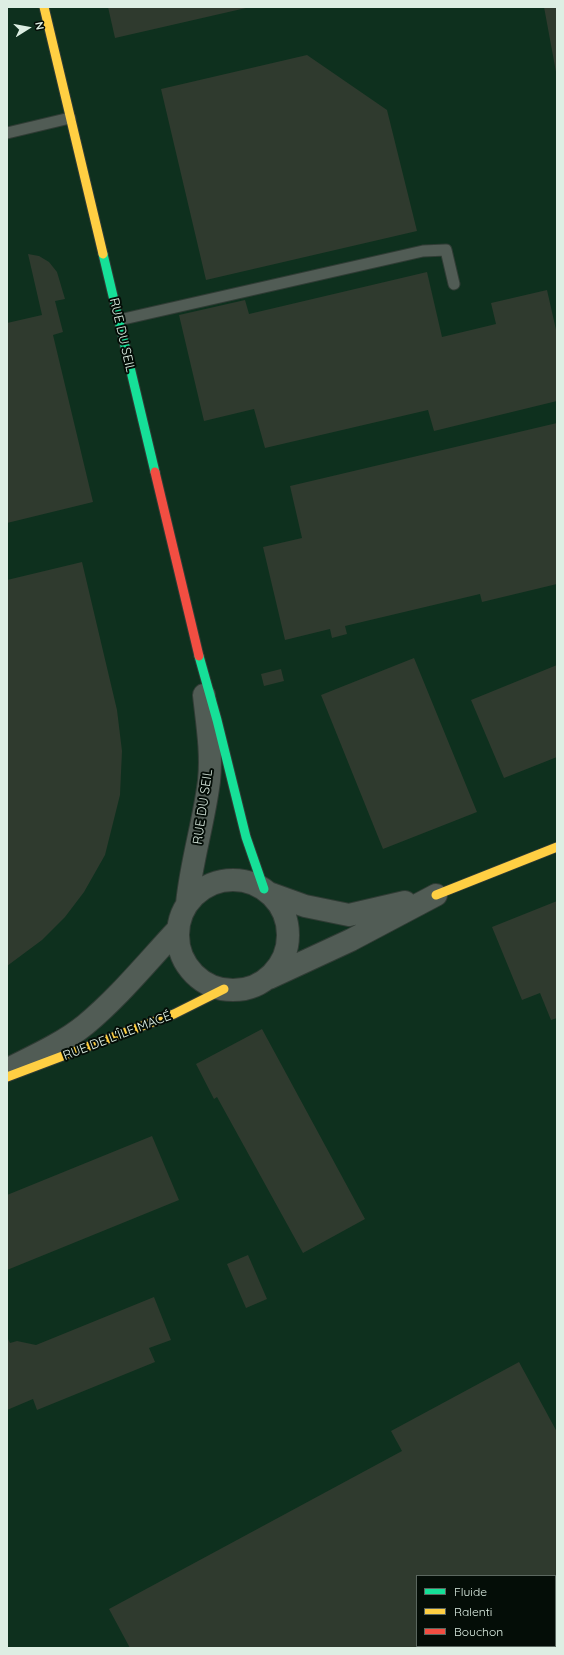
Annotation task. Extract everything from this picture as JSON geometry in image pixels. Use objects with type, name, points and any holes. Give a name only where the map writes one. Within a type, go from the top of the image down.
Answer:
[{"type":"street","name":"RUE DU SEIL","points":[[44,7],[200,662],[218,720],[246,837],[266,891]]},
{"type":"street","name":"RUE DU SEIL","points":[[187,904],[189,885],[209,780],[209,749],[200,662]]},
{"type":"street","points":[[436,895],[349,915],[305,906],[266,891],[248,882],[224,880],[202,889],[187,904],[178,928],[181,952],[190,968],[205,982],[224,989],[243,989],[262,982],[350,940],[436,895],[557,847]]},
{"type":"street","points":[[262,982],[279,965],[285,954],[288,942],[287,922],[284,913],[277,902],[266,891]]},
{"type":"street","name":"RUE DE L'ÎLE MACÉ","points":[[7,1069],[44,1051],[84,1026],[103,1009],[178,928]]},
{"type":"street","name":"RUE DE L'ÎLE MACÉ","points":[[7,1076],[174,1014],[224,989]]},
{"type":"lane","points":[[7,133],[70,118]]},
{"type":"lane","points":[[118,320],[423,251],[446,250],[454,284]]},
{"type":"shaded area","points":[[7,7],[557,7],[557,1648],[7,1648]]},
{"type":"building","points":[[108,7],[245,7],[246,8],[115,38]]},
{"type":"building","points":[[544,7],[557,7],[557,72],[556,72]]},
{"type":"building","points":[[307,55],[387,110],[417,231],[206,280],[161,89]]},
{"type":"building","points":[[28,254],[39,256],[49,262],[57,272],[65,299],[55,301],[63,332],[53,335],[93,502],[7,523],[7,323],[42,315]]},
{"type":"building","points":[[427,272],[442,337],[496,324],[491,303],[547,290],[557,334],[557,401],[434,431],[428,410],[265,448],[254,409],[204,421],[179,315],[245,300],[249,314]]},
{"type":"building","points":[[557,423],[557,584],[482,602],[480,594],[345,626],[347,634],[332,638],[330,629],[285,640],[263,547],[302,538],[290,486]]},
{"type":"building","points":[[82,562],[117,710],[122,751],[120,795],[105,855],[84,892],[65,917],[42,940],[7,966],[7,580]]},
{"type":"building","points":[[414,658],[477,812],[383,849],[321,695]]},
{"type":"building","points":[[557,665],[557,757],[504,778],[471,700]]},
{"type":"building","points":[[281,669],[284,681],[264,686],[261,674]]},
{"type":"building","points":[[557,901],[557,1018],[551,1020],[540,993],[522,1000],[492,927]]},
{"type":"building","points":[[262,1029],[365,1219],[303,1253],[217,1097],[214,1099],[196,1064]]},
{"type":"building","points":[[152,1136],[179,1200],[7,1270],[7,1195]]},
{"type":"building","points":[[248,1255],[267,1299],[246,1308],[227,1264]]},
{"type":"building","points":[[154,1297],[171,1340],[149,1348],[155,1362],[37,1410],[33,1399],[7,1410],[7,1337],[10,1343],[17,1341],[36,1345]]},
{"type":"building","points":[[519,1362],[557,1432],[557,1648],[130,1648],[109,1609],[402,1451],[391,1431]]},
{"type":"traffic: fast","points":[[103,254],[155,472]]},
{"type":"traffic: fast","points":[[199,656],[217,720],[246,837],[264,889]]},
{"type":"traffic: slow","points":[[44,7],[103,254]]},
{"type":"traffic: slow","points":[[436,895],[557,847]]},
{"type":"traffic: slow","points":[[7,1077],[174,1014],[224,989]]},
{"type":"traffic: jam","points":[[155,472],[199,656]]}]
